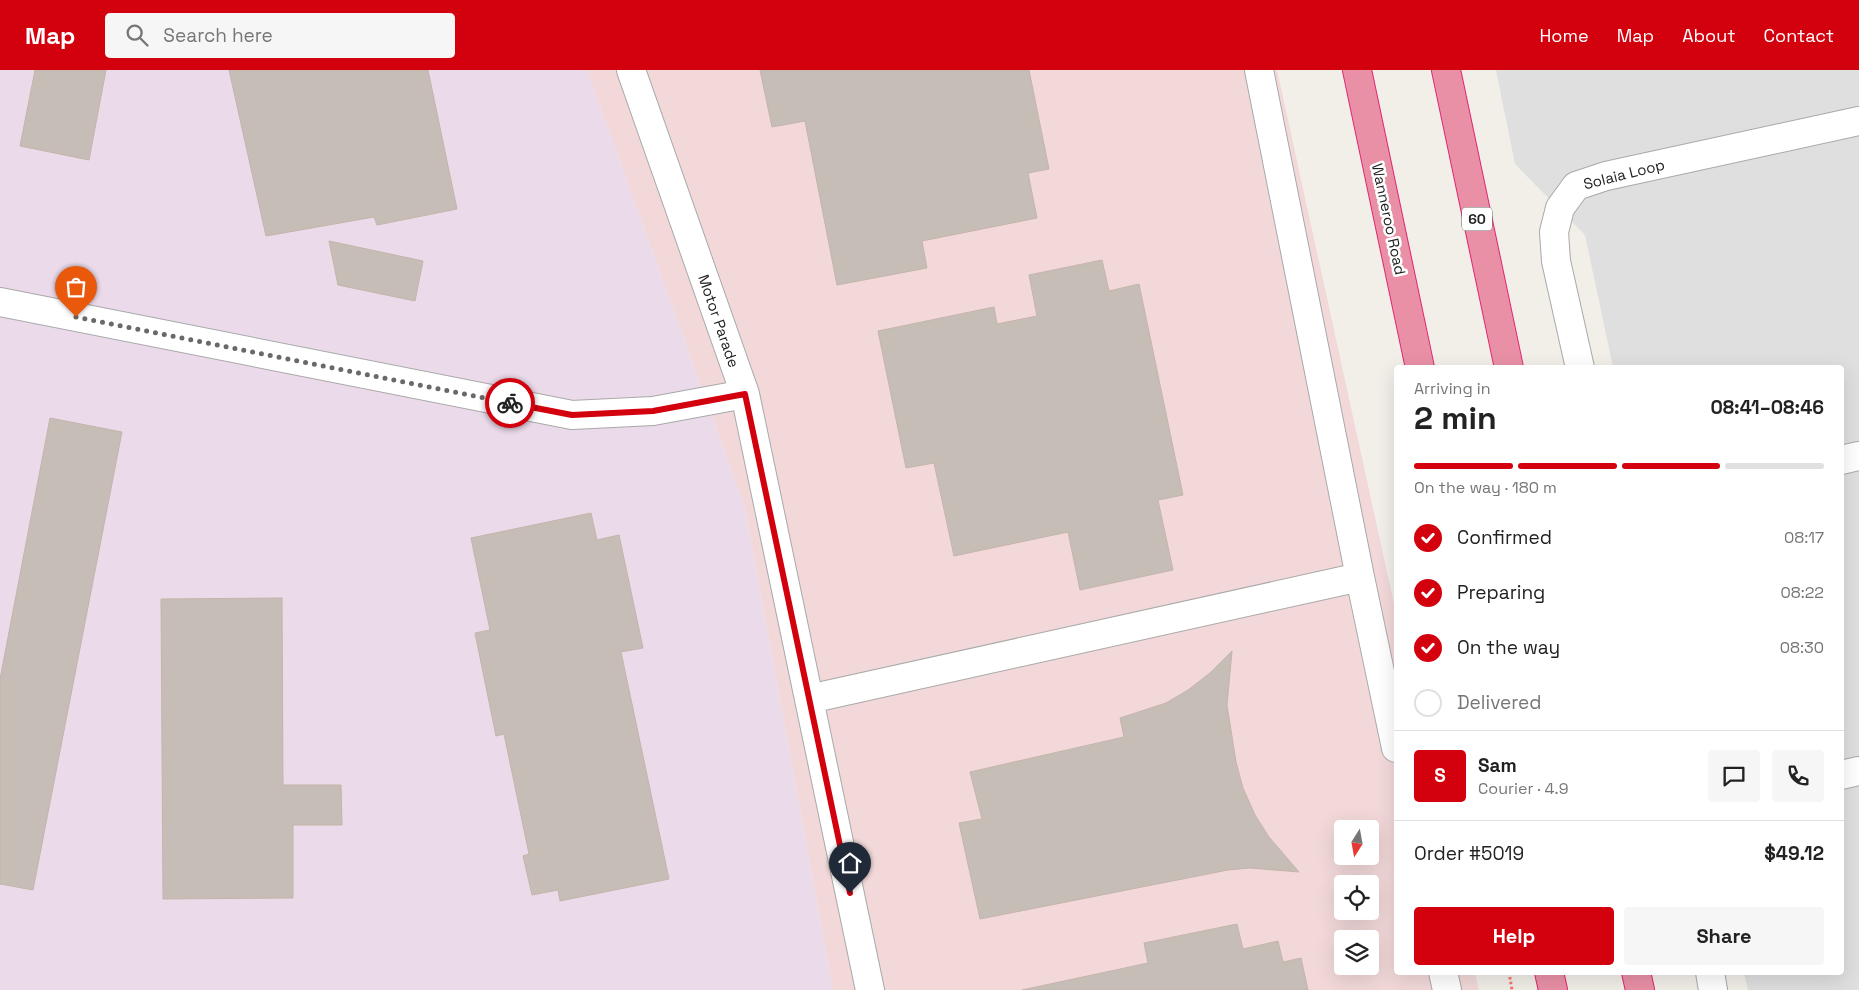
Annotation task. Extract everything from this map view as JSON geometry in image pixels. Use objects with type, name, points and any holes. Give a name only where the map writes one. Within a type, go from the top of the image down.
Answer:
[{"type":"highway","name":"Wanneroo Road","points":[[1357,70],[1419,365]]},
{"type":"highway","name":"60","points":[[1446,70],[1508,365]]},
{"type":"highway","points":[[1550,975],[1553,990]]},
{"type":"highway","points":[[1637,975],[1640,990]]},
{"type":"street","name":"Motor Parade","points":[[631,70],[745,394],[870,990]]},
{"type":"street","points":[[1259,70],[1394,738]]},
{"type":"street","name":"Solaia Loop","points":[[1579,365],[1556,261],[1554,232],[1560,208],[1576,186],[1606,176],[1859,121]]},
{"type":"street","points":[[0,302],[572,415],[653,411],[745,394]]},
{"type":"street","points":[[1844,459],[1859,456]]},
{"type":"street","points":[[809,699],[1360,576]]},
{"type":"street","points":[[1844,774],[1859,772]]},
{"type":"street","points":[[1444,975],[1447,990]]},
{"type":"street","points":[[1710,975],[1713,990]]},
{"type":"path","points":[[1510,975],[1512,990]]},
{"type":"shaded area","points":[[0,70],[587,70],[745,508],[833,990],[0,990]]},
{"type":"shaded area","points":[[587,70],[1277,70],[1394,604],[1394,975],[1475,975],[1479,990],[833,990],[745,508]]},
{"type":"shaded area","points":[[1496,70],[1859,70],[1859,990],[1748,990],[1744,975],[1844,975],[1844,365],[1613,365],[1585,235],[1515,164]]},
{"type":"building","points":[[35,70],[106,70],[89,160],[20,146]]},
{"type":"building","points":[[229,70],[428,70],[457,209],[377,225],[374,217],[266,236]]},
{"type":"building","points":[[760,70],[1029,70],[1049,169],[1028,173],[1037,218],[922,241],[927,268],[837,285],[805,121],[772,127]]},
{"type":"building","points":[[329,241],[423,261],[415,301],[338,285]]},
{"type":"building","points":[[1102,260],[1109,291],[1139,284],[1183,495],[1158,500],[1173,570],[1080,590],[1068,532],[954,556],[934,463],[906,468],[878,331],[994,307],[997,324],[1037,316],[1029,275]]},
{"type":"building","points":[[50,418],[122,432],[33,890],[0,884],[0,679]]},
{"type":"building","points":[[591,513],[597,540],[619,535],[643,648],[621,652],[669,879],[560,901],[558,890],[532,895],[523,856],[529,854],[504,734],[496,736],[475,633],[490,630],[471,538]]},
{"type":"building","points":[[282,598],[283,785],[341,785],[342,825],[293,825],[293,898],[163,899],[161,599]]},
{"type":"building","points":[[1232,651],[1227,705],[1236,762],[1243,788],[1255,815],[1269,837],[1299,872],[1250,868],[1228,870],[980,919],[959,823],[982,819],[970,772],[1124,737],[1120,718],[1166,703],[1188,690],[1210,673]]},
{"type":"building","points":[[1237,924],[1243,949],[1278,941],[1283,962],[1301,958],[1308,990],[1022,990],[1148,963],[1144,943]]},
{"type":"way so far","points":[[76,317],[510,403]]},
{"type":"route","points":[[510,403],[572,415],[653,411],[745,394],[850,893]]}]
